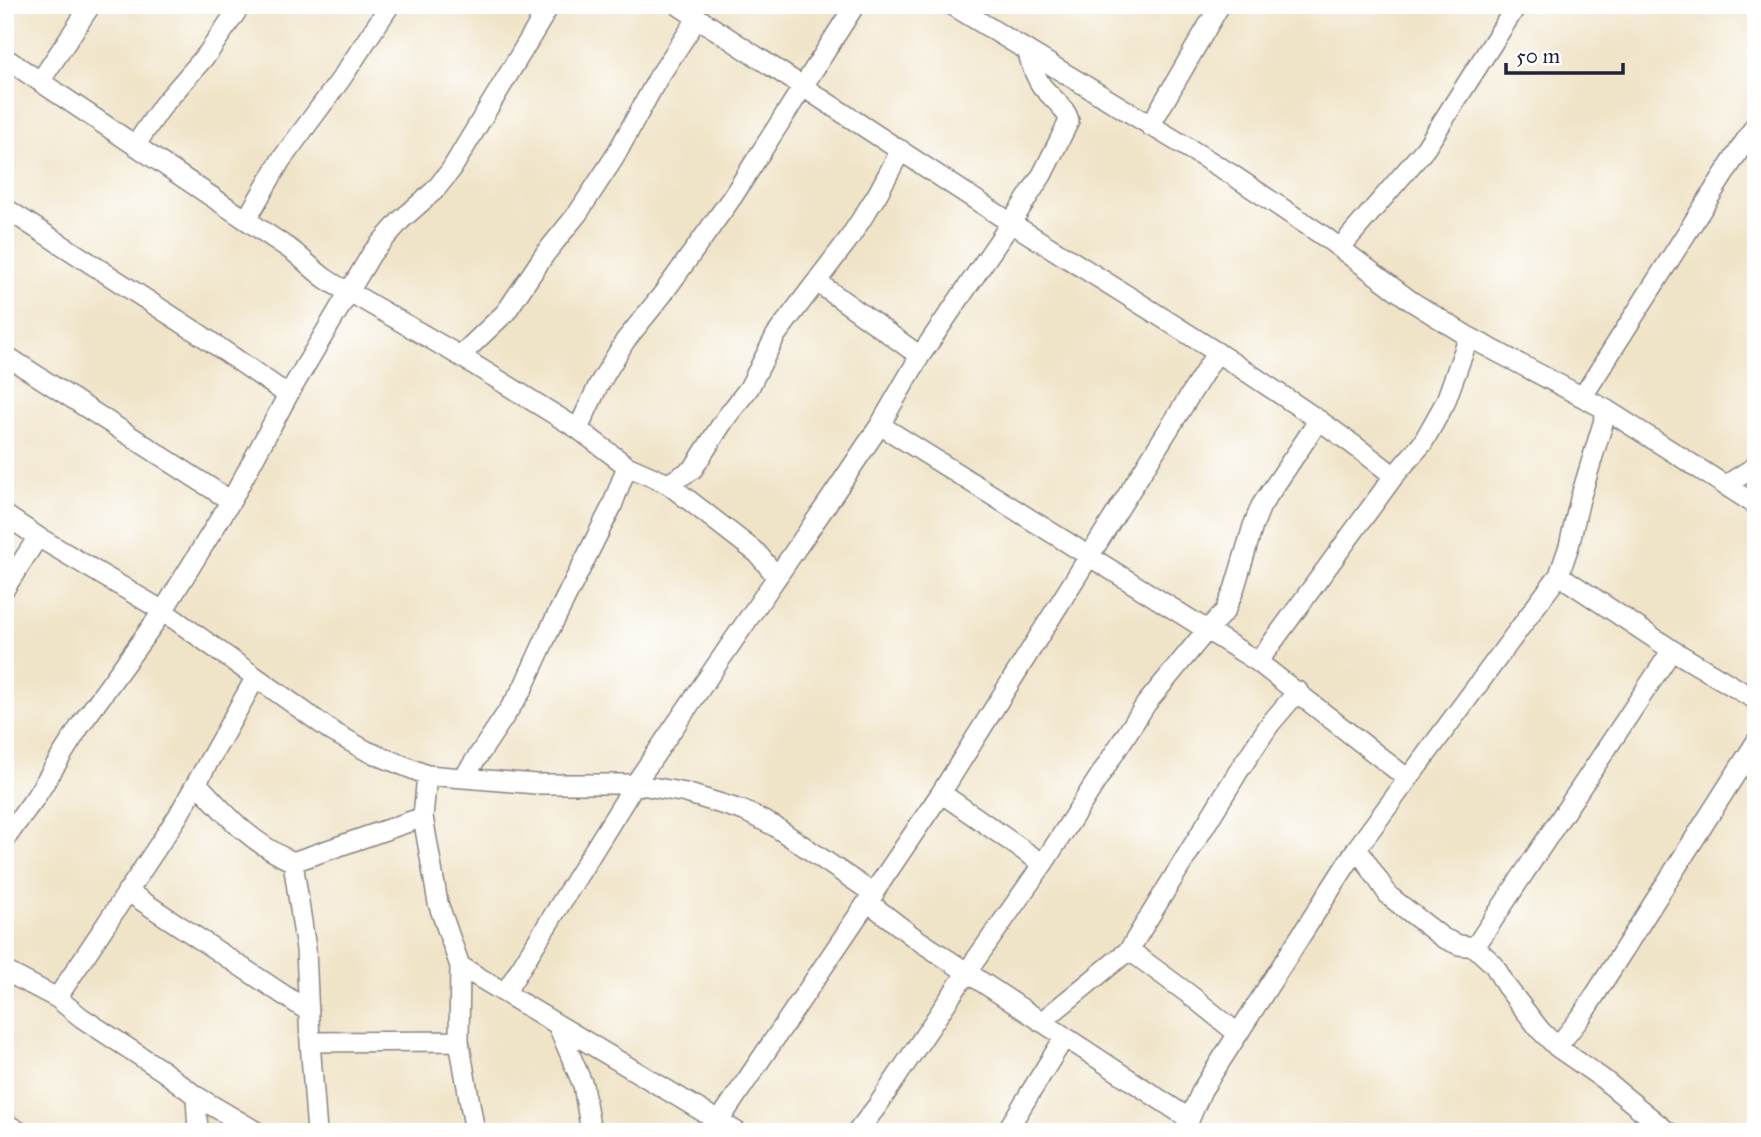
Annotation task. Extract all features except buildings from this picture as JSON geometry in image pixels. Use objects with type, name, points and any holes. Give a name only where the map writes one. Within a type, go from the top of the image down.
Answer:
[{"type":"street","points":[[41,80],[90,5]]},
{"type":"street","points":[[136,144],[163,105],[208,53],[241,5]]},
{"type":"street","points":[[246,219],[281,160],[341,79],[390,5]]},
{"type":"street","points":[[5,839],[35,798],[82,723],[163,611],[231,501],[288,395],[372,253],[388,234],[435,190],[451,170],[550,5]]},
{"type":"street","points":[[678,5],[1011,223],[1217,352],[1319,420],[1394,476]]},
{"type":"street","points":[[578,429],[619,351],[733,196],[855,5]]},
{"type":"street","points":[[952,5],[1231,174],[1340,248],[1411,301],[1469,337],[1607,410],[1756,505]]},
{"type":"street","points":[[1150,126],[1220,5]]},
{"type":"street","points":[[1340,248],[1425,149],[1517,5]]},
{"type":"street","points":[[460,356],[506,312],[545,254],[578,213],[614,158],[658,78],[697,19]]},
{"type":"street","points":[[505,993],[635,784],[880,425],[920,356],[1042,175],[1069,121],[1067,113],[1036,76],[1028,53]]},
{"type":"street","points":[[5,58],[295,252],[332,285],[348,291],[460,356],[578,429],[627,466],[668,484],[757,553],[777,577]]},
{"type":"street","points":[[1583,396],[1756,124]]},
{"type":"street","points":[[668,484],[694,469],[725,419],[749,388],[776,335],[817,282],[877,195],[901,150]]},
{"type":"street","points":[[5,208],[288,395]]},
{"type":"street","points":[[817,282],[920,356]]},
{"type":"street","points":[[1258,662],[1394,476],[1422,444],[1445,403],[1469,337]]},
{"type":"street","points":[[719,1121],[941,793],[1217,352]]},
{"type":"street","points":[[5,355],[231,501]]},
{"type":"street","points":[[5,515],[163,611],[333,732],[367,751],[427,775],[536,784],[635,784],[686,793],[744,811],[774,826],[871,898],[915,938],[1041,1022],[1186,1125],[1202,1090],[1237,1033],[1357,848],[1559,575],[1607,410]]},
{"type":"street","points":[[857,1132],[1044,864],[1146,704],[1225,611],[1261,506],[1319,420]]},
{"type":"street","points":[[880,425],[1258,662],[1408,779]]},
{"type":"street","points":[[464,777],[522,691],[612,506],[627,466]]},
{"type":"street","points":[[1726,485],[1756,466]]},
{"type":"street","points":[[5,588],[38,537]]},
{"type":"street","points":[[1559,575],[1672,650],[1756,700]]},
{"type":"street","points":[[1475,947],[1672,650]]},
{"type":"street","points":[[57,998],[178,816],[256,677]]},
{"type":"street","points":[[1041,1022],[1129,950],[1238,772],[1270,724],[1298,691]]},
{"type":"street","points":[[1557,1047],[1581,1017],[1756,742]]},
{"type":"street","points":[[427,775],[423,817],[439,903],[460,966],[458,1041],[475,1132]]},
{"type":"street","points":[[197,783],[236,825],[267,849],[293,862],[423,817]]},
{"type":"street","points":[[941,793],[1044,864]]},
{"type":"street","points":[[1357,848],[1390,895],[1443,939],[1475,947],[1494,965],[1506,986],[1540,1030],[1557,1047],[1603,1079],[1668,1132]]},
{"type":"street","points":[[293,862],[306,949],[317,1132]]},
{"type":"street","points":[[127,891],[308,1011]]},
{"type":"street","points":[[1129,950],[1237,1033]]},
{"type":"street","points":[[460,966],[737,1132]]},
{"type":"street","points":[[5,971],[57,998],[196,1096],[257,1132]]},
{"type":"street","points":[[558,1025],[583,1086],[591,1132]]},
{"type":"street","points":[[1006,1132],[1064,1038]]},
{"type":"street","points":[[310,1042],[458,1041]]},
{"type":"street","points":[[196,1096],[198,1132]]},
{"type":"street","points":[[5,1123],[20,1132]]}]
